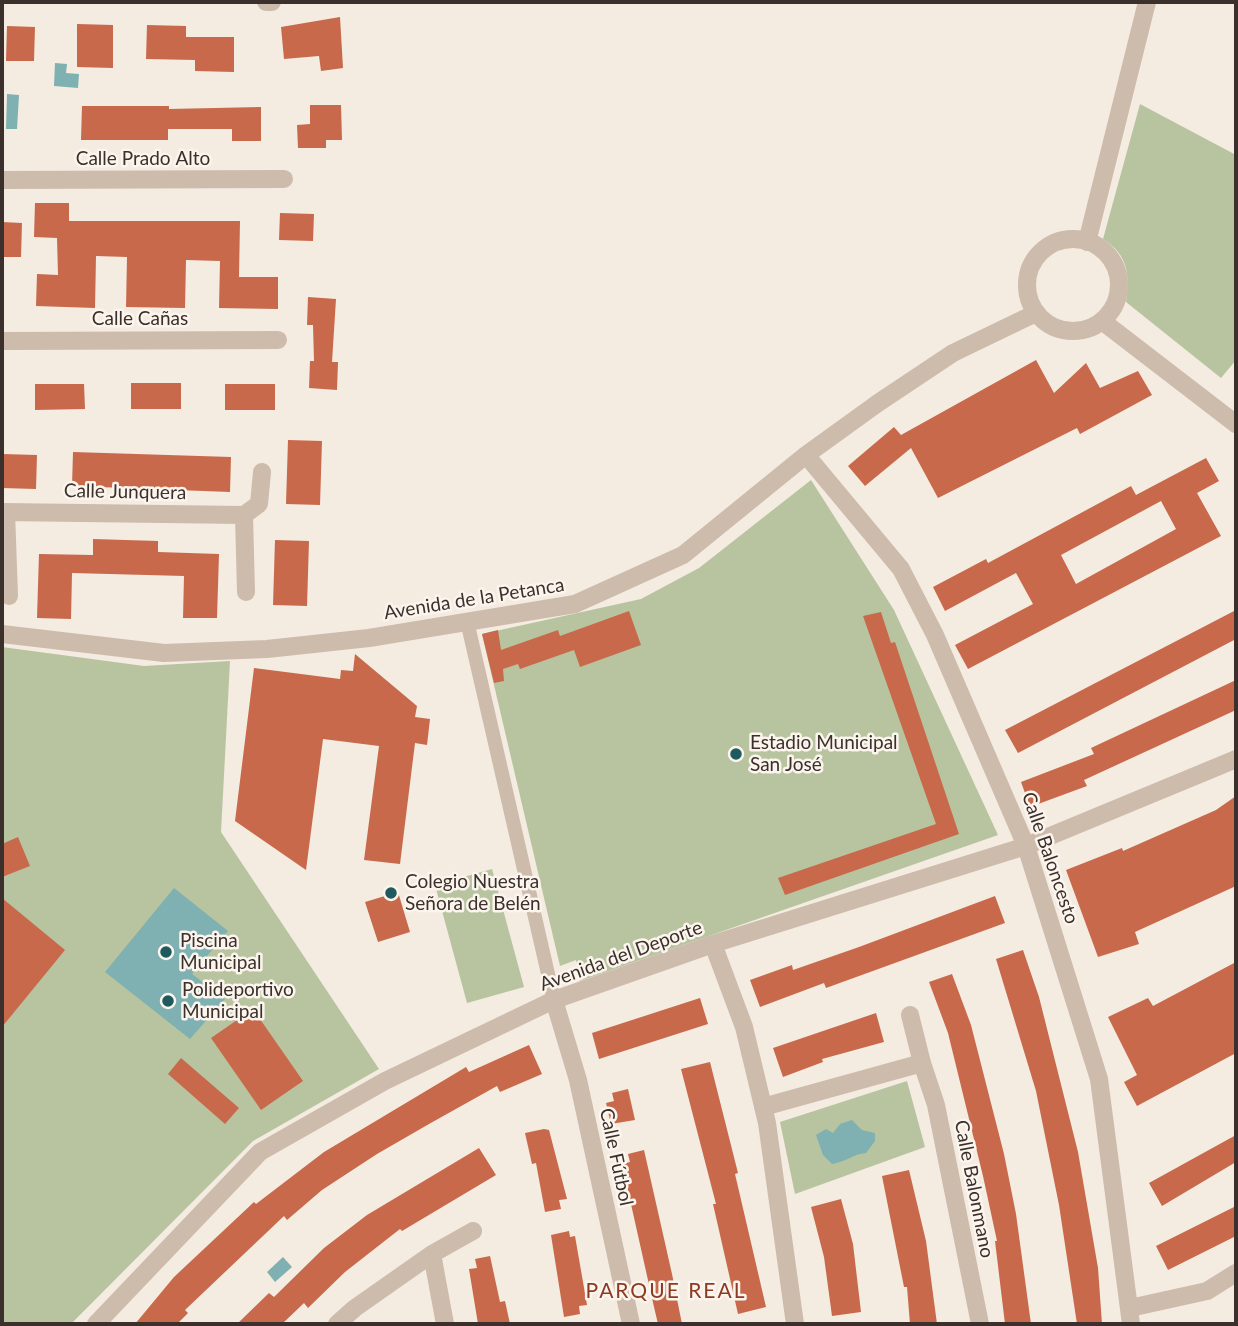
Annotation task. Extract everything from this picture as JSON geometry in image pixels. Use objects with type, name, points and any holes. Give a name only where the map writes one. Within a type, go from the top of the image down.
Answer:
[{"type":"street","points":[[266,2],[272,2]]},
{"type":"street","points":[[1087,242],[1147,2]]},
{"type":"street","name":"Calle Prado Alto","points":[[2,180],[284,179]]},
{"type":"street","points":[[1073,239],[1087,242],[1110,258],[1119,284],[1111,310],[1102,321],[1075,331],[1053,326],[1036,313],[1027,286],[1035,258],[1059,242],[1073,239]]},
{"type":"street","name":"Avenida de la Petanca","points":[[2,634],[164,653],[267,649],[369,638],[575,604],[684,555],[806,455],[953,353],[1036,313]]},
{"type":"street","points":[[1102,321],[1236,424]]},
{"type":"street","name":"Calle Cañas","points":[[2,341],[278,340]]},
{"type":"street","name":"Calle Baloncesto","points":[[806,455],[901,569],[945,658],[1026,846],[1099,1079],[1131,1316]]},
{"type":"street","points":[[246,592],[244,515],[259,504],[262,472]]},
{"type":"street","name":"Calle Junquera","points":[[9,596],[4,512],[244,515]]},
{"type":"street","points":[[467,621],[554,1000]]},
{"type":"street","name":"Avenida del Deporte","points":[[96,1324],[260,1152],[385,1081],[554,1000],[713,944],[1026,846],[1236,758]]},
{"type":"street","points":[[713,944],[744,1027],[763,1107],[795,1324]]},
{"type":"street","name":"Calle Fútbol","points":[[554,1000],[578,1080],[631,1324]]},
{"type":"street","name":"Calle Balonmano","points":[[909,1015],[936,1105],[980,1324]]},
{"type":"street","points":[[763,1107],[922,1063]]},
{"type":"street","points":[[337,1324],[355,1308],[432,1254],[473,1231]]},
{"type":"street","points":[[432,1254],[445,1324]]},
{"type":"street","points":[[1131,1316],[1207,1291],[1236,1273]]},
{"type":"green space","points":[[1140,104],[1236,155],[1236,360],[1221,378],[1126,302],[1128,283],[1125,266],[1118,252],[1103,239]]},
{"type":"green space","name":"Estadio Municipal San José","points":[[811,480],[894,610],[998,835],[580,981],[576,960],[560,966],[482,634],[641,599],[699,568]]},
{"type":"green space","name":"Polideportivo Municipal","points":[[2,647],[144,666],[230,661],[221,832],[379,1069],[253,1141],[71,1324],[2,1324]]},
{"type":"green space","points":[[492,869],[524,987],[467,1003],[435,885]]},
{"type":"green space","points":[[907,1081],[925,1147],[795,1194],[780,1122]]},
{"type":"water","points":[[55,63],[67,64],[66,73],[79,74],[78,88],[54,86]]},
{"type":"water","points":[[7,94],[19,95],[17,129],[6,129]]},
{"type":"water","name":"Piscina Municipal","points":[[174,888],[228,931],[192,974],[225,999],[190,1039],[105,972]]},
{"type":"water","points":[[852,1120],[862,1130],[875,1133],[875,1141],[866,1153],[832,1164],[823,1155],[816,1135],[826,1129],[833,1133],[840,1124]]},
{"type":"water","points":[[283,1257],[292,1267],[275,1282],[267,1272]]},
{"type":"building","points":[[340,17],[343,68],[321,71],[319,56],[284,59],[281,27]]},
{"type":"building","points":[[77,24],[113,25],[113,68],[77,67]]},
{"type":"building","points":[[147,25],[186,26],[186,37],[234,37],[234,72],[195,71],[195,60],[146,59]]},
{"type":"building","points":[[7,26],[35,27],[34,61],[6,61]]},
{"type":"building","points":[[310,105],[341,105],[342,140],[326,140],[326,148],[298,148],[297,125],[310,124]]},
{"type":"building","points":[[82,106],[169,106],[169,109],[261,107],[261,141],[232,141],[232,129],[168,129],[168,140],[81,140]]},
{"type":"building","points":[[35,203],[69,203],[69,221],[240,221],[239,277],[278,277],[278,309],[219,308],[220,261],[186,260],[185,308],[126,307],[127,257],[96,256],[95,308],[36,306],[37,274],[58,275],[57,238],[34,237]]},
{"type":"building","points":[[280,213],[314,214],[313,241],[279,240]]},
{"type":"building","points":[[2,222],[22,223],[21,257],[2,257]]},
{"type":"building","points":[[308,297],[336,299],[332,362],[338,362],[337,390],[309,388],[310,361],[314,361],[313,325],[307,325]]},
{"type":"building","points":[[1036,360],[1054,393],[1086,363],[1100,388],[1138,371],[1152,395],[1080,434],[1077,428],[938,498],[911,448],[865,486],[848,466],[894,427],[901,435]]},
{"type":"building","points":[[131,383],[181,383],[181,409],[131,409]]},
{"type":"building","points":[[35,384],[84,384],[85,409],[35,410]]},
{"type":"building","points":[[225,384],[275,384],[275,410],[225,410]]},
{"type":"building","points":[[288,440],[322,441],[320,505],[286,504]]},
{"type":"building","points":[[73,452],[231,457],[230,492],[72,486]]},
{"type":"building","points":[[2,454],[37,455],[36,489],[2,488]]},
{"type":"building","points":[[1206,458],[1219,481],[1197,493],[1221,536],[968,669],[955,645],[1033,604],[1016,573],[945,611],[933,587],[986,559],[988,563],[1131,486],[1136,495]],"holes":[[[1161,501],[1176,529],[1076,584],[1061,555]]]},
{"type":"building","points":[[93,539],[158,541],[158,552],[219,554],[217,618],[183,618],[184,576],[72,573],[71,619],[37,618],[39,554],[93,555]]},
{"type":"building","points":[[275,540],[309,541],[307,606],[273,605]]},
{"type":"building","points":[[1236,610],[1236,639],[1018,753],[1005,730]]},
{"type":"building","points":[[629,611],[641,645],[580,667],[574,650],[520,669],[518,664],[503,669],[504,681],[494,683],[482,634],[498,630],[501,650],[558,630],[560,636]]},
{"type":"building","points":[[881,612],[891,643],[895,642],[959,834],[785,895],[778,878],[936,824],[863,616]]},
{"type":"building","points":[[355,654],[417,706],[415,717],[430,719],[427,745],[415,743],[400,864],[364,860],[379,746],[323,739],[306,870],[235,821],[254,668],[340,679],[341,670],[353,671]]},
{"type":"building","points":[[1236,680],[1236,710],[1084,780],[1087,786],[1030,807],[1021,782],[1094,754],[1091,748]]},
{"type":"building","points":[[1236,796],[1236,886],[1135,932],[1139,944],[1098,957],[1066,870],[1122,848],[1123,851],[1216,810]]},
{"type":"building","points":[[18,837],[30,866],[2,877],[2,844]]},
{"type":"building","points":[[398,892],[410,932],[378,942],[365,902]]},
{"type":"building","points":[[995,896],[1005,923],[826,988],[824,983],[760,1007],[750,980],[792,965],[793,970]]},
{"type":"building","points":[[2,898],[65,950],[2,1027]]},
{"type":"building","points":[[1023,950],[1039,997],[1078,1152],[1098,1268],[1102,1324],[1077,1324],[1059,1205],[1036,1091],[996,959]]},
{"type":"building","points":[[1236,962],[1236,1053],[1137,1106],[1124,1082],[1137,1075],[1108,1017],[1148,998],[1153,1006]]},
{"type":"building","points":[[952,974],[971,1025],[1004,1154],[1016,1214],[1031,1324],[1005,1324],[997,1241],[983,1176],[948,1033],[929,982]]},
{"type":"building","points":[[700,998],[708,1024],[599,1059],[592,1033]]},
{"type":"building","points":[[253,1009],[303,1081],[261,1110],[211,1038]]},
{"type":"building","points":[[876,1013],[884,1042],[822,1059],[823,1062],[783,1077],[773,1048]]},
{"type":"building","points":[[529,1045],[542,1074],[500,1092],[497,1086],[377,1154],[322,1190],[287,1220],[284,1216],[185,1310],[188,1313],[177,1324],[135,1324],[174,1277],[254,1202],[256,1204],[324,1152],[466,1067],[469,1072]]},
{"type":"building","points":[[181,1058],[239,1108],[225,1124],[168,1074]]},
{"type":"building","points":[[710,1062],[738,1173],[735,1174],[766,1307],[738,1314],[713,1204],[716,1204],[681,1069]]},
{"type":"building","points":[[628,1089],[635,1120],[611,1124],[606,1103],[614,1101],[612,1093]]},
{"type":"building","points":[[549,1130],[567,1199],[559,1200],[561,1209],[545,1212],[536,1163],[532,1164],[525,1133]]},
{"type":"building","points":[[1236,1135],[1236,1162],[1162,1206],[1149,1183]]},
{"type":"building","points":[[479,1148],[496,1175],[402,1231],[400,1229],[345,1272],[308,1308],[304,1303],[282,1324],[237,1324],[269,1293],[274,1297],[324,1248],[367,1215]]},
{"type":"building","points":[[644,1150],[682,1324],[658,1324],[622,1164],[630,1162],[628,1154]]},
{"type":"building","points":[[909,1170],[926,1241],[937,1324],[910,1324],[907,1287],[904,1287],[882,1176]]},
{"type":"building","points":[[841,1199],[853,1244],[861,1312],[832,1316],[824,1257],[811,1207]]},
{"type":"building","points":[[1236,1206],[1236,1236],[1168,1270],[1156,1246]]},
{"type":"building","points":[[569,1231],[570,1237],[575,1236],[587,1305],[579,1306],[580,1314],[564,1317],[551,1235]]},
{"type":"building","points":[[490,1256],[500,1302],[505,1301],[510,1324],[478,1324],[469,1269],[477,1268],[475,1259]]},
{"type":"place","name":"Estadio Municipal San José","points":[[736,754]]},
{"type":"place","name":"Colegio Nuestra Señora de Belén","points":[[391,893]]},
{"type":"place","name":"Piscina Municipal","points":[[166,952]]},
{"type":"place","name":"Polideportivo Municipal","points":[[168,1001]]},
{"type":"district","name":"PARQUE REAL","points":[[666,1291]]}]
